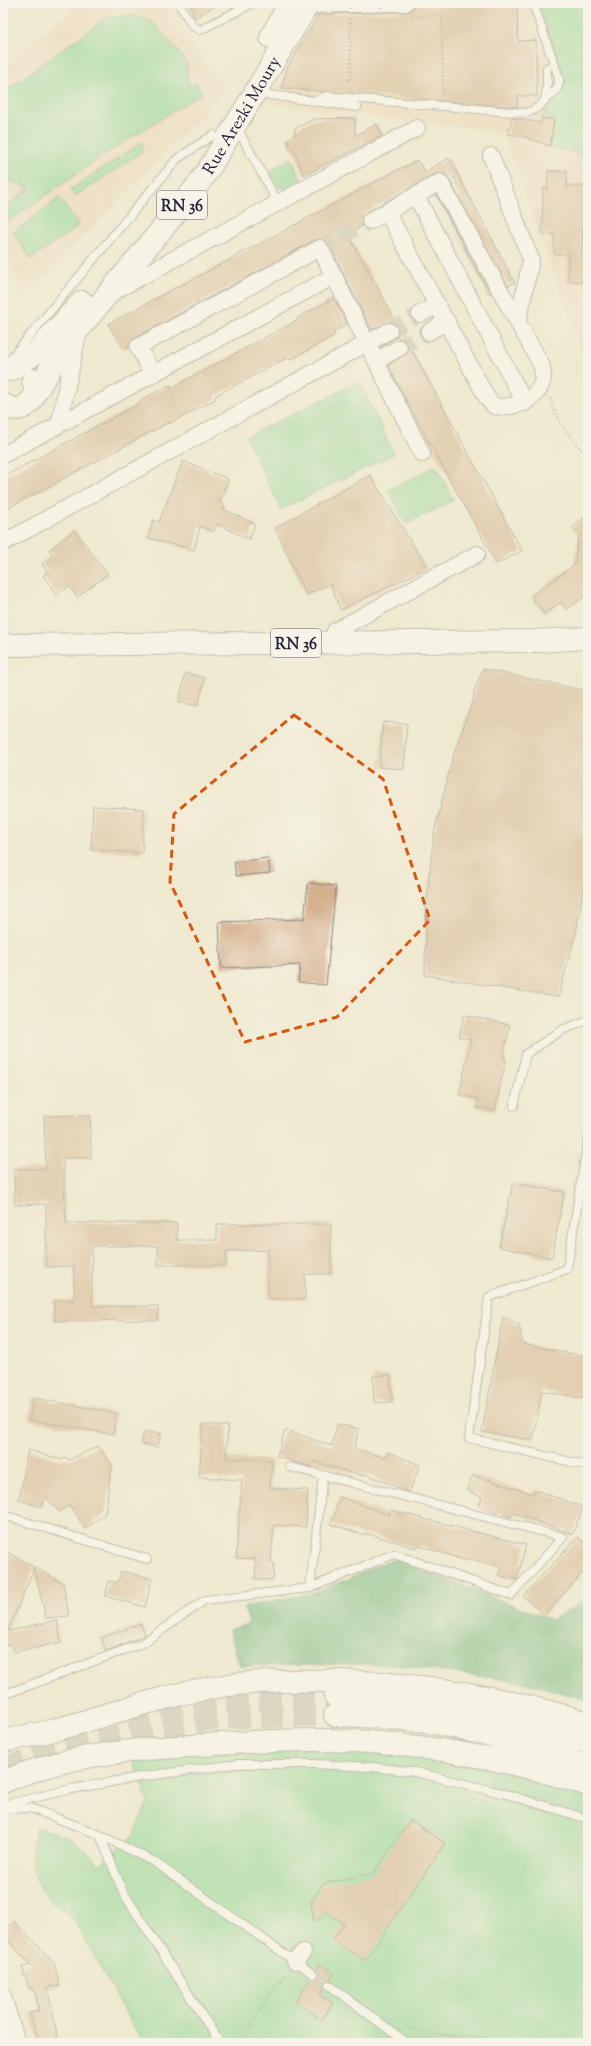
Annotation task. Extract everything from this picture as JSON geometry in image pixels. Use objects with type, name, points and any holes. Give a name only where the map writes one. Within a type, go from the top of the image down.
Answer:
[{"type":"main road","name":"Rue Arezki Moury","points":[[7,409],[26,406],[31,403],[55,361],[82,325],[198,186],[255,93],[295,4]]},
{"type":"main road","name":"Rue Arezki Moury","points":[[6,371],[34,353],[70,316],[179,185],[213,135],[295,4]]},
{"type":"main road","points":[[6,371],[18,370],[30,375],[36,386],[36,393]]},
{"type":"main road","name":"RN 36","points":[[3,630],[509,631],[588,628]]},
{"type":"main road","name":"RN 36","points":[[3,645],[528,641],[588,638]]},
{"type":"main road","points":[[3,1741],[61,1728],[185,1693],[217,1687],[272,1681],[351,1681],[442,1688],[515,1703],[588,1723]]},
{"type":"main road","points":[[588,1743],[527,1724],[462,1709],[385,1698],[335,1706],[382,1717],[427,1722],[532,1748],[588,1767]]},
{"type":"main road","points":[[3,1782],[54,1764],[129,1750],[323,1740],[386,1743],[438,1749],[534,1769],[588,1785]]},
{"type":"street","points":[[295,4],[406,10]]},
{"type":"street","points":[[106,296],[417,128]]},
{"type":"street","points":[[491,156],[531,260],[518,321]]},
{"type":"street","points":[[370,221],[440,182],[541,364],[543,378],[538,389],[526,402],[505,408],[494,406],[487,398],[447,321],[387,212]]},
{"type":"street","points":[[416,196],[526,402]]},
{"type":"street","points":[[153,374],[138,347],[320,248],[422,454]]},
{"type":"street","points":[[3,455],[334,276]]},
{"type":"street","points":[[420,314],[438,305]]},
{"type":"street","points":[[429,332],[447,321]]},
{"type":"street","points":[[59,424],[74,348],[82,325]]},
{"type":"street","points":[[3,543],[389,331]]},
{"type":"street","points":[[376,361],[399,348]]},
{"type":"street","points":[[335,630],[477,554]]},
{"type":"street","points":[[3,1996],[17,2043]]},
{"type":"lane","points":[[178,3],[193,26],[200,30],[253,3]]},
{"type":"lane","points":[[315,100],[326,96],[525,113],[537,109],[545,99],[556,91],[560,84],[533,3]]},
{"type":"lane","points":[[545,99],[546,68]]},
{"type":"lane","points":[[255,93],[357,106]]},
{"type":"lane","points":[[236,126],[278,203]]},
{"type":"lane","points":[[514,1106],[526,1054],[562,1030],[588,1020]]},
{"type":"lane","points":[[588,1139],[567,1269],[489,1297],[469,1438],[588,1466]]},
{"type":"lane","points":[[3,1695],[143,1644],[204,1600],[310,1588],[394,1554],[511,1595],[563,1537],[290,1467]]},
{"type":"lane","points":[[310,1588],[323,1475]]},
{"type":"lane","points":[[3,1515],[147,1559]]},
{"type":"lane","points":[[3,1805],[72,1789],[139,1777],[237,1764],[314,1764],[373,1767],[415,1772],[506,1794],[588,1819]]},
{"type":"lane","points":[[3,1809],[31,1808],[100,1835],[153,1861],[299,1957],[313,1974]]},
{"type":"lane","points":[[100,1835],[123,1892],[220,2043]]},
{"type":"lane","points":[[329,1985],[407,2043]]},
{"type":"path","points":[[348,80],[351,80],[350,3]]},
{"type":"path","points":[[381,8],[382,3]]},
{"type":"path","points":[[406,10],[421,16],[442,14],[443,93]]},
{"type":"path","points":[[421,11],[421,16]]},
{"type":"path","points":[[543,378],[554,411],[573,441],[588,456]]},
{"type":"path","points":[[241,2043],[267,1999],[299,1957]]},
{"type":"path","points":[[400,2026],[426,2034],[481,2037],[504,2043]]},
{"type":"highlighted area","points":[[294,715],[383,779],[430,920],[337,1017],[245,1042],[170,882],[174,814]]},
{"type":"shaded area","points":[[71,3],[161,3],[226,90],[24,298],[3,248],[3,65],[65,16],[71,15]]},
{"type":"shaded area","points":[[325,3],[538,3],[573,101],[574,153],[588,155],[588,365],[502,132],[266,103]]},
{"type":"green space","points":[[538,3],[588,3],[588,155],[549,146],[554,120],[542,118],[565,80]]},
{"type":"green space","points":[[130,15],[152,22],[170,41],[186,62],[189,86],[196,83],[202,93],[106,153],[7,222],[3,216],[3,209],[30,188],[3,179],[3,93],[106,18]]},
{"type":"green space","points":[[142,142],[143,151],[75,196],[70,190]]},
{"type":"green space","points":[[291,158],[302,182],[291,189],[279,187],[269,172]]},
{"type":"green space","points":[[59,198],[79,225],[31,259],[13,233]]},
{"type":"green space","points":[[359,382],[394,454],[281,509],[246,437]]},
{"type":"green space","points":[[436,466],[453,500],[406,524],[389,490]]},
{"type":"green space","points":[[400,1558],[424,1571],[552,1620],[588,1599],[588,1700],[523,1682],[395,1665],[240,1666],[229,1630],[249,1624],[244,1607],[318,1592],[386,1562]]},
{"type":"green space","points":[[344,1747],[471,1763],[588,1793],[588,2043],[143,2043],[73,1918],[51,1901],[40,1889],[33,1871],[32,1853],[36,1827],[64,1836],[78,1844],[99,1865],[132,1838],[148,1802],[132,1757]]},
{"type":"building","points":[[189,3],[219,3],[195,18]]},
{"type":"building","points":[[517,4],[518,41],[536,40],[537,96],[518,96],[517,107],[282,88],[287,68],[319,14],[405,12],[410,11],[414,7]]},
{"type":"building","points":[[355,118],[355,136],[377,124],[382,136],[304,175],[293,148],[291,149],[287,139],[296,134],[294,129],[314,119]]},
{"type":"building","points":[[512,118],[540,123],[542,118],[554,120],[550,146],[522,136],[508,134]]},
{"type":"building","points":[[449,158],[515,283],[508,286],[445,174],[435,174],[365,213],[361,220],[362,226],[348,234],[522,551],[497,564],[410,408],[388,365],[407,353],[407,344],[403,340],[399,339],[380,348],[397,336],[397,327],[394,323],[389,322],[371,330],[329,244],[325,240],[315,240],[133,339],[129,347],[124,349],[108,324],[417,160],[425,172]]},
{"type":"building","points":[[548,171],[567,171],[567,186],[588,186],[588,213],[583,213],[582,259],[588,259],[588,282],[568,281],[568,254],[554,254],[554,234],[542,234],[543,188],[548,188]]},
{"type":"building","points":[[436,195],[491,293],[489,294]]},
{"type":"building","points":[[334,298],[347,324],[333,332],[335,335],[290,360],[288,357],[215,396],[216,399],[169,424],[169,422],[3,511],[3,477],[140,403],[139,401],[170,385],[171,388],[298,320],[297,318]]},
{"type":"building","points":[[183,461],[228,479],[219,503],[225,505],[223,509],[255,524],[249,539],[217,524],[214,532],[200,526],[194,550],[148,538],[153,520],[159,522]]},
{"type":"building","points":[[370,475],[427,568],[341,610],[330,584],[306,595],[275,528]]},
{"type":"building","points":[[588,514],[588,594],[567,609],[561,602],[544,614],[531,596],[574,565],[579,535],[572,528]]},
{"type":"building","points":[[74,530],[108,574],[77,597],[69,586],[57,595],[43,576],[48,572],[42,564],[53,555],[49,550]]},
{"type":"building","points":[[483,669],[588,691],[588,864],[576,933],[558,997],[425,975],[426,907],[434,833],[453,756],[475,695],[473,694]]},
{"type":"building","points":[[185,673],[205,678],[198,706],[179,702]]},
{"type":"building","points":[[383,722],[407,724],[404,769],[379,767]]},
{"type":"building","points":[[93,806],[144,809],[142,853],[91,850]]},
{"type":"building","points":[[268,858],[270,873],[236,876],[234,862]]},
{"type":"building","points":[[308,883],[336,886],[326,985],[298,982],[300,965],[221,968],[219,922],[304,919]]},
{"type":"building","points":[[464,1015],[510,1025],[503,1059],[506,1059],[495,1111],[476,1107],[478,1099],[459,1095],[471,1039],[459,1037]]},
{"type":"building","points":[[90,1115],[91,1158],[63,1158],[66,1223],[177,1223],[177,1240],[217,1240],[217,1224],[331,1224],[331,1274],[305,1274],[305,1299],[268,1299],[268,1250],[226,1251],[226,1265],[158,1265],[158,1246],[92,1246],[92,1306],[158,1306],[158,1320],[54,1321],[54,1300],[74,1300],[74,1266],[46,1267],[46,1204],[15,1205],[14,1169],[46,1169],[44,1116]]},
{"type":"building","points":[[513,1183],[564,1192],[552,1258],[499,1247]]},
{"type":"building","points":[[503,1317],[519,1325],[523,1344],[588,1357],[588,1399],[542,1391],[533,1440],[482,1432]]},
{"type":"building","points":[[390,1375],[392,1402],[374,1403],[373,1376]]},
{"type":"building","points":[[33,1398],[116,1413],[113,1434],[29,1420]]},
{"type":"building","points":[[203,1424],[228,1426],[226,1458],[272,1460],[270,1488],[308,1490],[306,1527],[274,1525],[271,1563],[274,1563],[273,1580],[255,1579],[256,1559],[236,1558],[242,1480],[199,1477]]},
{"type":"building","points":[[337,1424],[359,1429],[354,1448],[386,1458],[388,1452],[420,1465],[409,1492],[363,1473],[362,1476],[313,1461],[311,1467],[277,1456],[285,1430],[332,1446]]},
{"type":"building","points":[[144,1431],[161,1434],[158,1447],[141,1444]]},
{"type":"building","points":[[98,1446],[112,1465],[105,1514],[85,1529],[70,1505],[60,1512],[45,1496],[42,1507],[19,1500],[28,1450],[62,1460],[66,1457],[69,1460]]},
{"type":"building","points":[[473,1475],[533,1494],[535,1490],[583,1507],[573,1534],[513,1513],[512,1517],[479,1506],[482,1497],[466,1490]]},
{"type":"building","points":[[340,1497],[389,1515],[390,1510],[526,1545],[517,1580],[498,1575],[501,1567],[468,1558],[467,1561],[418,1545],[417,1548],[365,1533],[364,1535],[331,1524]]},
{"type":"building","points":[[578,1537],[588,1546],[588,1567],[544,1615],[523,1596]]},
{"type":"building","points":[[3,1550],[63,1583],[69,1616],[46,1618],[34,1568],[8,1631],[57,1620],[61,1642],[15,1652],[11,1643],[3,1647]]},
{"type":"building","points":[[121,1571],[152,1579],[145,1607],[105,1596],[109,1581],[118,1583]]},
{"type":"building","points":[[141,1624],[145,1635],[106,1651],[101,1638]]},
{"type":"building","points":[[410,1820],[445,1843],[365,1961],[333,1940],[344,1924],[326,1912],[314,1922],[311,1902],[323,1884],[374,1873]]},
{"type":"building","points":[[14,1921],[54,1963],[60,1986],[47,1987],[59,2043],[39,2043],[30,2013],[39,2011],[34,1988],[29,1988],[22,1967],[31,1965],[3,1935]]},
{"type":"building","points":[[320,1964],[334,1973],[330,1980],[324,1982],[324,1988],[320,1995],[333,2003],[322,2020],[295,2002],[310,1979],[315,1979],[318,1977],[316,1970]]},
{"type":"tunnel","points":[[320,248],[370,221]]},
{"type":"tunnel","points":[[389,331],[420,314]]},
{"type":"tunnel","points":[[399,348],[429,332]]},
{"type":"tunnel","points":[[128,1717],[225,1702],[335,1696]]},
{"type":"tunnel","points":[[3,1768],[49,1753],[144,1730],[224,1718],[335,1715]]},
{"type":"tunnel","points":[[313,1974],[329,1985]]}]
